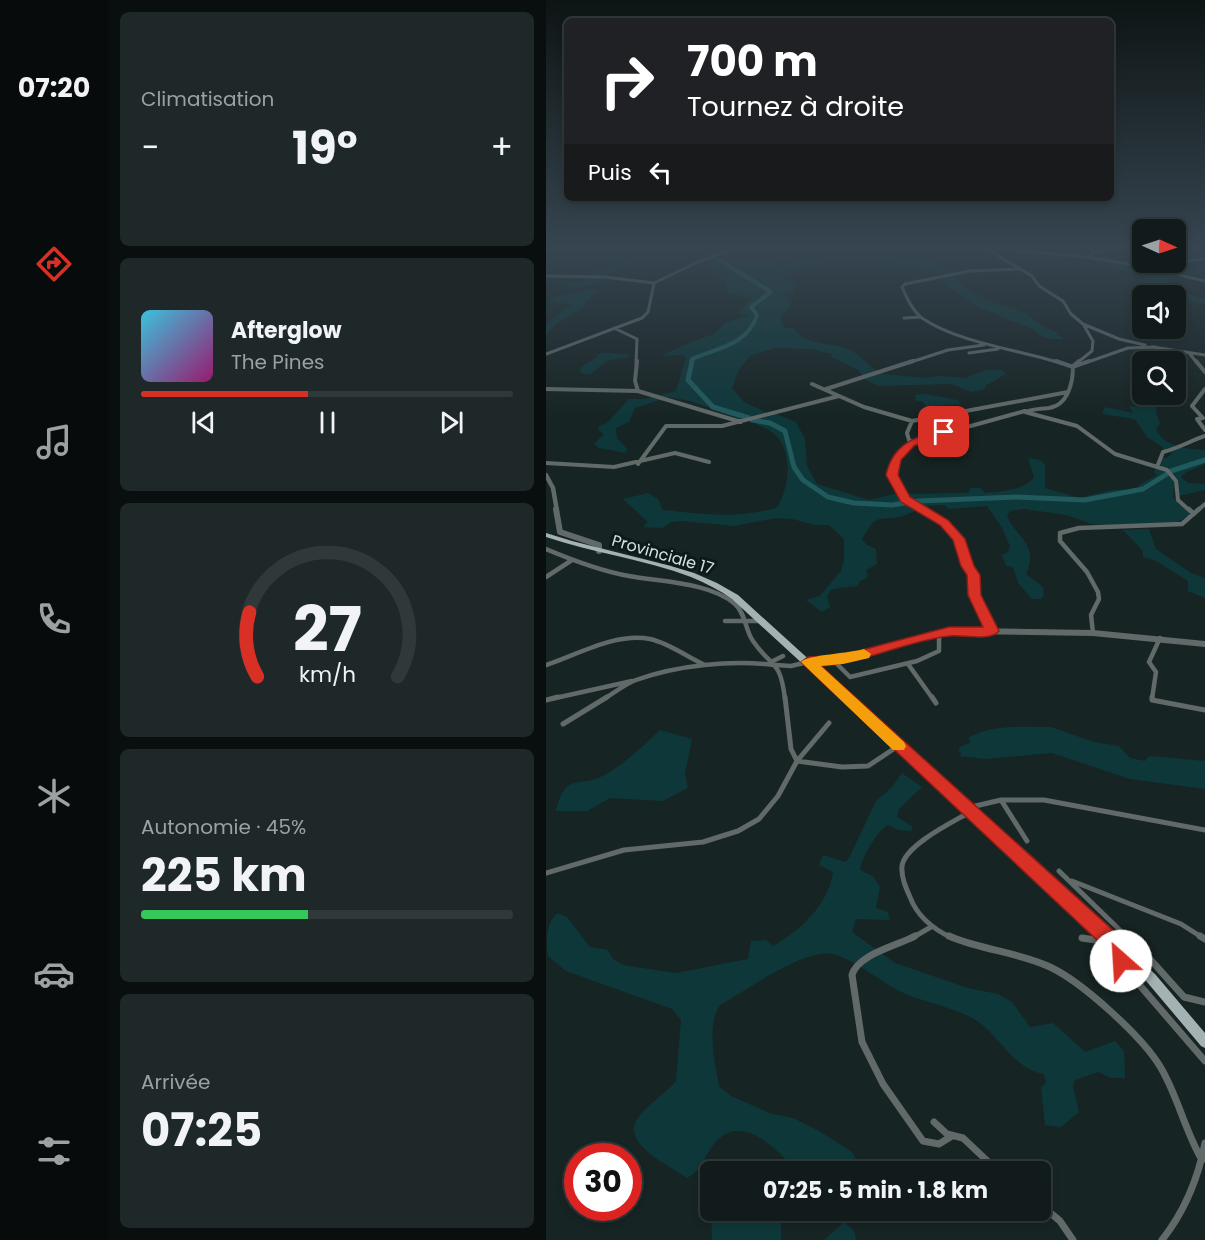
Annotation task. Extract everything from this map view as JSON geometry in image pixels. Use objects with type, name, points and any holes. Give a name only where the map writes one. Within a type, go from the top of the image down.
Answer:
[{"type":"main road","name":"Provinciale 17","points":[[546,535],[706,580],[730,593],[763,620],[788,653],[808,662],[1128,956],[1205,1042]]},
{"type":"street","points":[[546,354],[647,314],[649,304]]},
{"type":"street","points":[[910,304],[921,317]]},
{"type":"street","points":[[1065,304],[1071,314],[1083,324],[1119,339],[1205,355]]},
{"type":"street","points":[[904,318],[921,317],[987,345],[1050,358],[1073,367],[1128,348],[1155,347]]},
{"type":"street","points":[[1073,367],[1092,351],[1093,341],[1083,324]]},
{"type":"street","points":[[614,328],[637,339],[639,357],[635,384],[638,392]]},
{"type":"street","points":[[826,389],[948,350],[987,345]]},
{"type":"street","points":[[969,352],[1009,349]]},
{"type":"street","points":[[1188,352],[1205,372]]},
{"type":"street","points":[[992,631],[975,595],[973,575],[958,539],[944,523],[905,499],[893,479],[895,459],[913,442],[919,440],[1025,411],[1055,406],[1074,382],[1073,367]]},
{"type":"street","points":[[812,384],[885,414],[912,422],[1024,398],[1068,392]]},
{"type":"street","points":[[546,389],[638,392],[741,422]]},
{"type":"street","points":[[1205,389],[1192,406],[1203,418],[1197,419],[1205,430]]},
{"type":"street","points":[[638,464],[666,426],[715,427],[839,396]]},
{"type":"street","points":[[1025,411],[1077,426],[1115,454],[1167,470],[1173,476],[1178,500],[1194,514]]},
{"type":"street","points":[[912,422],[907,433],[909,440],[913,442]]},
{"type":"street","points":[[919,440],[948,442],[956,432],[967,426]]},
{"type":"street","points":[[1157,467],[1163,452],[1180,448],[1188,441],[1205,436]]},
{"type":"street","points":[[546,463],[614,467],[638,464],[675,453],[709,462]]},
{"type":"street","points":[[546,475],[553,488],[560,532],[598,545],[599,551]]},
{"type":"street","points":[[1093,633],[1091,615],[1099,599],[1098,592],[1087,572],[1060,541],[1059,534],[1079,528],[1182,524],[1205,504]]},
{"type":"street","points":[[546,549],[572,560],[628,576],[679,583],[721,595],[740,609],[747,622],[752,640],[782,676],[791,749],[797,761]]},
{"type":"street","points":[[546,577],[572,560]]},
{"type":"street","points":[[725,621],[763,620]]},
{"type":"street","points":[[546,700],[705,665],[741,661],[798,666],[808,662],[834,661],[939,633],[992,631],[1093,633],[1205,644]]},
{"type":"street","points":[[834,661],[850,677],[908,664],[937,653],[940,648],[939,633]]},
{"type":"street","points":[[546,665],[624,641],[643,638],[656,641],[705,665]]},
{"type":"street","points":[[1160,638],[1149,662],[1155,672],[1152,700],[1205,710]]},
{"type":"street","points":[[774,664],[788,653]]},
{"type":"street","points":[[908,664],[936,703]]},
{"type":"street","points":[[563,724],[635,680]]},
{"type":"street","points":[[546,873],[624,850],[702,842],[738,831],[759,819],[778,796],[797,761],[829,723]]},
{"type":"street","points":[[797,761],[842,767],[868,766],[898,746]]},
{"type":"street","points":[[1202,1167],[1164,1071],[1140,1040],[1056,970],[982,948],[931,927],[922,919],[906,891],[902,867],[904,860],[916,848],[968,810],[1001,800],[1027,799],[1071,803],[1205,830]]},
{"type":"street","points":[[1001,800],[1027,841]]},
{"type":"street","points":[[1059,871],[1072,881],[1123,935],[1149,958],[1184,997],[1205,1002]]},
{"type":"street","points":[[1072,881],[1181,924],[1205,939]]},
{"type":"street","points":[[931,927],[899,945],[863,960],[854,968],[852,975],[862,1042],[883,1084],[923,1141],[939,1144],[952,1136]]},
{"type":"street","points":[[1082,938],[1102,941],[1108,938]]},
{"type":"street","points":[[1128,956],[1121,963],[1205,1061]]},
{"type":"street","points":[[1137,966],[1149,958]]},
{"type":"street","points":[[1167,1015],[1175,1006]]},
{"type":"street","points":[[934,1122],[952,1136],[963,1137],[988,1161]]},
{"type":"street","points":[[1162,1240],[1187,1199],[1202,1167],[1205,1143]]},
{"type":"street","points":[[1051,1213],[1060,1221],[1073,1240]]},
{"type":"shaded area","points":[[565,304],[585,304],[557,324],[546,335],[546,324],[571,305]]},
{"type":"shaded area","points":[[747,304],[791,304],[781,315],[782,325],[786,328],[794,328],[802,337],[809,340],[851,350],[873,369],[883,374],[925,378],[939,376],[965,378],[986,370],[1002,370],[1006,374],[985,386],[985,389],[971,392],[952,384],[878,386],[866,380],[858,370],[831,357],[832,354],[812,349],[775,348],[750,356],[738,371],[732,388],[744,402],[767,413],[741,420],[691,401],[668,397],[635,408],[629,422],[616,428],[617,438],[627,449],[626,453],[599,448],[594,444],[604,434],[598,430],[599,426],[607,423],[629,399],[644,399],[676,391],[686,358],[683,355],[662,356],[715,334],[730,321],[750,315],[738,314]]},
{"type":"shaded area","points":[[973,304],[997,304],[1026,313],[1063,339],[1044,337],[1035,330]]},
{"type":"shaded area","points":[[601,353],[628,354],[628,357],[607,362],[590,375],[581,373],[580,368]]},
{"type":"shaded area","points":[[924,394],[958,400],[961,404],[934,406],[934,411],[927,416],[929,410],[922,401],[916,401],[915,395]]},
{"type":"shaded area","points":[[1157,405],[1156,413],[1160,423],[1156,429],[1164,440],[1184,448],[1205,450],[1205,464],[1186,472],[1181,477],[1188,483],[1205,484],[1205,490],[1178,496],[1173,474],[1159,465],[1163,458],[1173,453],[1163,451],[1164,448],[1147,437],[1135,419],[1102,414],[1105,407],[1133,413],[1129,406]]},
{"type":"shaded area","points":[[776,414],[796,422],[805,439],[807,466],[817,484],[869,500],[894,494],[968,493],[971,488],[981,488],[985,493],[1011,490],[1023,486],[1034,478],[1028,458],[1040,460],[1045,464],[1045,488],[1079,498],[1112,490],[1139,489],[1139,485],[1157,475],[1154,472],[1156,468],[1162,470],[1172,478],[1173,497],[1190,514],[1177,523],[1105,525],[1092,524],[1066,515],[1024,509],[1010,511],[1007,515],[1010,523],[1024,541],[1030,555],[1026,574],[1043,587],[1044,595],[1041,599],[1032,599],[1018,583],[1013,567],[1006,566],[1002,555],[1008,552],[1010,546],[1002,528],[987,506],[949,509],[944,505],[928,506],[900,517],[879,519],[872,523],[862,539],[867,545],[876,549],[877,564],[866,570],[868,577],[860,581],[857,586],[832,589],[827,596],[830,607],[822,612],[806,600],[820,596],[841,571],[844,560],[844,539],[829,525],[815,525],[792,519],[776,518],[734,526],[682,521],[672,522],[662,528],[643,527],[648,522],[623,499],[648,493],[658,499],[663,510],[706,514],[747,514],[776,508],[787,480],[787,458],[779,439],[772,432],[750,420]]},
{"type":"shaded area","points":[[1149,529],[1156,549],[1191,573],[1205,578],[1205,598],[1188,591],[1188,581],[1156,561],[1143,557],[1143,551],[1123,530]]},
{"type":"shaded area","points":[[1008,727],[1051,727],[1094,742],[1119,746],[1130,758],[1145,761],[1149,756],[1205,761],[1205,789],[1130,779],[1052,753],[986,759],[959,756],[962,753],[958,751],[960,747],[971,742],[968,738],[987,730]]},
{"type":"shaded area","points":[[660,730],[692,739],[685,774],[688,788],[663,801],[610,798],[587,811],[556,811],[560,798],[570,785],[606,774],[628,759]]},
{"type":"shaded area","points":[[902,773],[922,787],[899,809],[897,817],[913,827],[911,831],[898,830],[888,825],[884,828],[871,845],[860,870],[873,876],[880,887],[876,908],[888,912],[890,920],[856,919],[852,932],[895,963],[968,988],[998,994],[1012,1002],[1030,1027],[1053,1023],[1085,1052],[1115,1041],[1124,1051],[1125,1078],[1111,1078],[1098,1072],[1075,1080],[1073,1086],[1079,1112],[1061,1127],[1045,1125],[1041,1087],[1046,1083],[1044,1074],[1034,1071],[1017,1060],[980,1023],[965,1014],[908,995],[836,955],[824,954],[810,957],[777,971],[720,1005],[712,1033],[719,1086],[731,1096],[772,1114],[793,1118],[819,1131],[852,1152],[857,1161],[787,1161],[757,1136],[734,1131],[723,1135],[713,1145],[704,1161],[700,1161],[700,1167],[687,1178],[643,1147],[634,1130],[639,1116],[676,1081],[681,1020],[672,1009],[566,971],[548,956],[547,937],[551,921],[558,913],[567,917],[590,947],[608,950],[613,959],[623,965],[676,973],[748,959],[751,941],[766,940],[773,946],[793,933],[812,915],[826,895],[833,872],[819,865],[823,855],[845,862],[876,801],[892,787]]},
{"type":"shaded area","points":[[711,1221],[781,1221],[781,1240],[712,1240]]},
{"type":"shaded area","points":[[844,1222],[854,1231],[856,1240],[824,1240]]},
{"type":"waterway","points":[[691,363],[692,359],[730,344],[747,333],[757,315],[751,307],[755,304]]},
{"type":"waterway","points":[[692,361],[688,380],[713,407],[749,418]]},
{"type":"waterway","points":[[752,420],[770,423],[785,431],[794,467],[803,480],[828,497],[854,503],[892,505],[919,501],[1016,497],[1085,500],[1143,489],[1167,474]]},
{"type":"waterway","points":[[1171,471],[1205,460]]},
{"type":"slow traffic","points":[[864,654],[843,660],[808,662],[899,746]]},
{"type":"route","points":[[944,432],[910,444],[895,459],[892,475],[905,499],[944,523],[960,542],[974,578],[975,595],[992,631],[949,631],[843,660],[808,662],[1128,956],[1121,961]]}]
